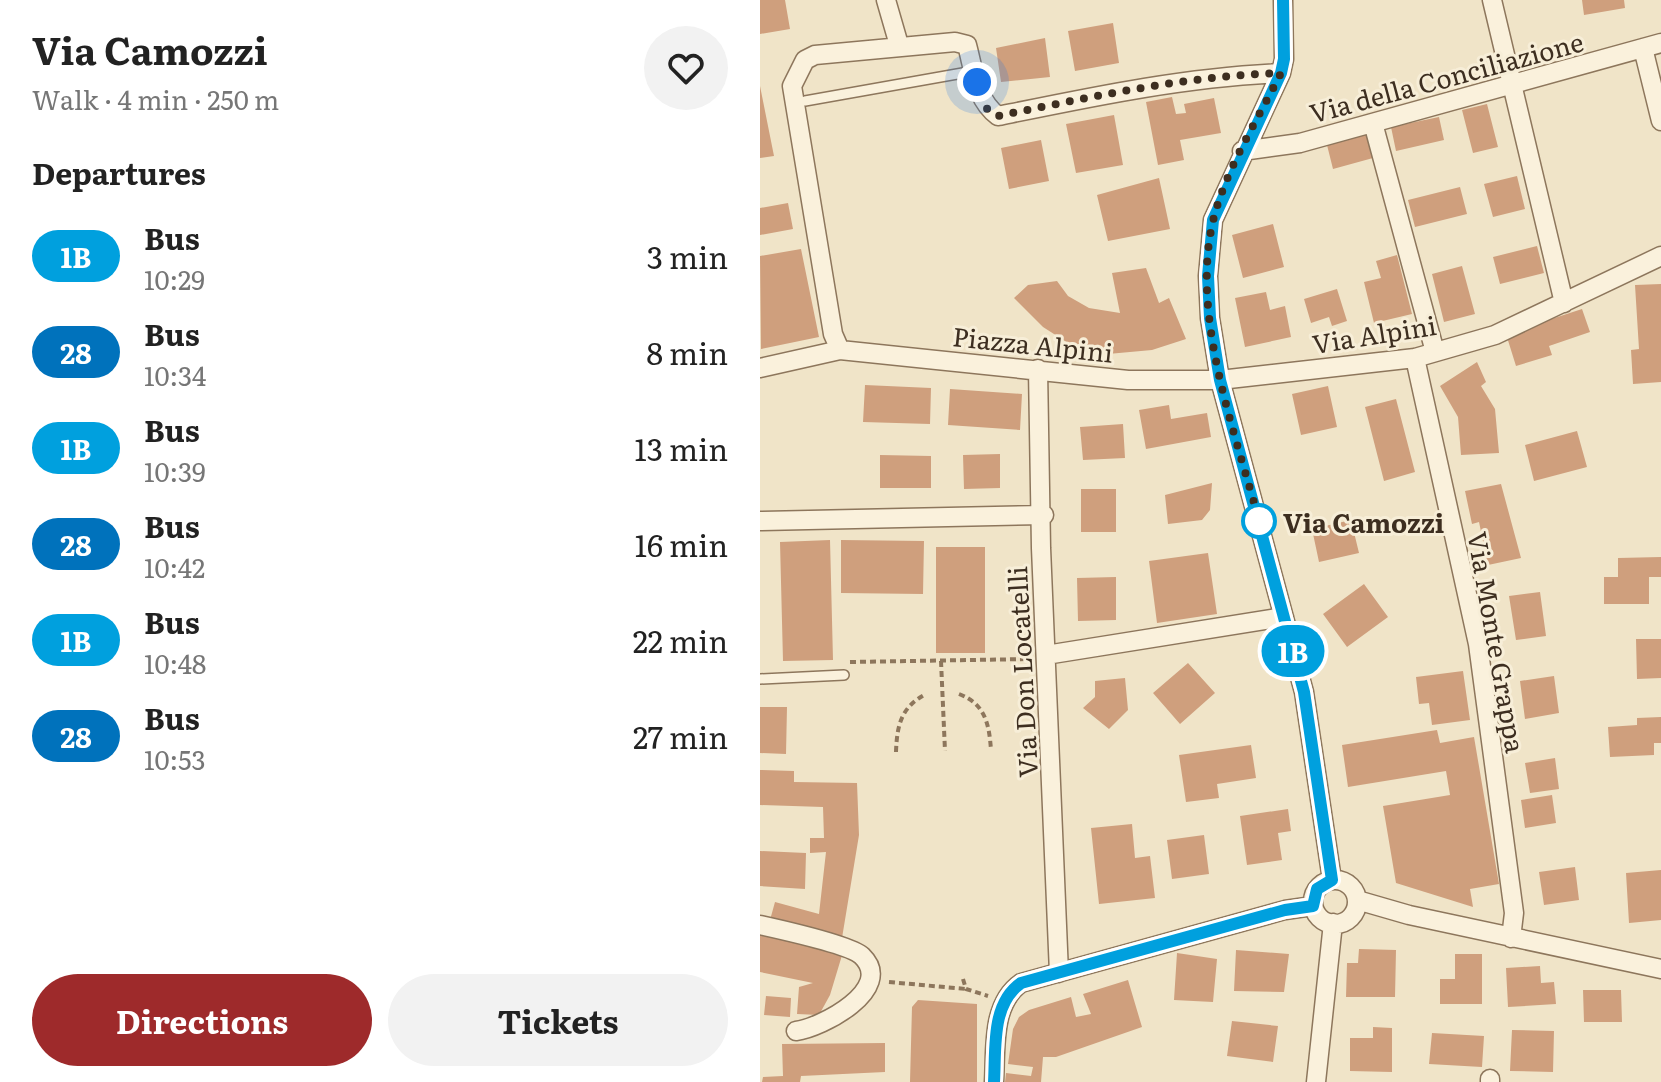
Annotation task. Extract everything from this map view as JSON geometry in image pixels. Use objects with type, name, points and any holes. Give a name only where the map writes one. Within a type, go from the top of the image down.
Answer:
[{"type":"street","points":[[886,0],[899,45]]},
{"type":"street","points":[[1283,0],[1284,59],[1281,73],[1217,208],[1209,239],[1210,318],[1220,380],[1304,692],[1332,880]]},
{"type":"street","points":[[1492,0],[1564,303]]},
{"type":"street","points":[[840,350],[833,334],[800,102],[792,86],[805,60],[815,55],[899,45],[955,42],[967,45],[979,92],[986,108],[998,116],[1110,93],[1240,74],[1281,73]]},
{"type":"street","points":[[1652,46],[1661,121]]},
{"type":"street","name":"Via della Conciliazione","points":[[1242,151],[1300,143],[1652,46]]},
{"type":"street","points":[[1373,123],[1435,352]]},
{"type":"street","name":"Via Alpini","points":[[1220,380],[1415,358],[1495,335],[1661,256]]},
{"type":"street","name":"Piazza Alpini","points":[[760,368],[840,350],[1128,380],[1220,380]]},
{"type":"street","name":"Via Monte Grappa","points":[[1415,358],[1478,644],[1514,913],[1511,938]]},
{"type":"street","name":"Via Don Locatelli","points":[[1038,369],[1044,515],[1041,548],[1059,973]]},
{"type":"street","points":[[760,521],[1044,515]]},
{"type":"street","points":[[1046,657],[1284,617]]},
{"type":"street","points":[[1357,900],[1350,917],[1333,923],[1320,918],[1313,906],[1317,889],[1332,880],[1349,885],[1357,900],[1511,938],[1661,969]]},
{"type":"street","points":[[994,1082],[1003,1001],[1021,983],[1285,910],[1313,906]]},
{"type":"street","points":[[1316,1082],[1333,923]]},
{"type":"street","points":[[760,925],[853,951],[861,955],[869,974],[861,996],[844,1013],[810,1029],[796,1031]]},
{"type":"lane","points":[[800,102],[974,71]]},
{"type":"lane","points":[[760,679],[844,675]]},
{"type":"path","points":[[844,675],[844,662],[1046,657]]},
{"type":"path","points":[[941,661],[945,751]]},
{"type":"path","points":[[896,752],[900,719],[908,705],[926,694]]},
{"type":"path","points":[[959,694],[977,704],[986,718],[991,750]]},
{"type":"path","points":[[869,974],[896,985],[966,989],[1003,1001]]},
{"type":"path","points":[[963,979],[966,989]]},
{"type":"building","points":[[760,0],[785,0],[790,29],[760,34]]},
{"type":"building","points":[[1582,0],[1624,0],[1625,8],[1584,15]]},
{"type":"building","points":[[1113,23],[1119,63],[1075,71],[1068,31]]},
{"type":"building","points":[[1045,38],[1050,77],[1001,82],[996,48]]},
{"type":"building","points":[[760,86],[774,156],[760,158]]},
{"type":"building","points":[[1172,97],[1176,114],[1186,113],[1184,104],[1214,98],[1221,133],[1180,140],[1184,160],[1158,165],[1146,102]]},
{"type":"building","points":[[1487,104],[1498,147],[1473,153],[1462,110]]},
{"type":"building","points":[[1114,115],[1123,165],[1076,173],[1066,124]]},
{"type":"building","points":[[1439,117],[1444,140],[1396,151],[1391,127]]},
{"type":"building","points":[[1366,131],[1373,158],[1333,169],[1326,141]]},
{"type":"building","points":[[1041,140],[1049,181],[1009,189],[1001,148]]},
{"type":"building","points":[[1517,176],[1525,209],[1493,217],[1484,184]]},
{"type":"building","points":[[1159,178],[1170,229],[1108,241],[1097,195]]},
{"type":"building","points":[[1460,187],[1467,214],[1415,227],[1408,200]]},
{"type":"building","points":[[788,203],[793,229],[760,235],[760,208]]},
{"type":"building","points":[[1273,224],[1284,267],[1243,278],[1232,235]]},
{"type":"building","points":[[1537,246],[1544,273],[1500,284],[1493,257]]},
{"type":"building","points":[[801,249],[819,337],[761,349],[760,256]]},
{"type":"building","points":[[1397,255],[1412,314],[1374,323],[1364,282],[1381,278],[1376,261]]},
{"type":"building","points":[[1462,266],[1475,314],[1444,322],[1432,274]]},
{"type":"building","points":[[1146,268],[1159,303],[1169,298],[1186,339],[1152,350],[1108,354],[1068,343],[1043,327],[1014,298],[1028,285],[1057,281],[1068,296],[1089,308],[1120,313],[1112,273]]},
{"type":"building","points":[[1661,284],[1661,382],[1633,384],[1631,350],[1639,349],[1635,285]]},
{"type":"building","points":[[1337,289],[1347,321],[1332,326],[1329,317],[1311,323],[1304,299]]},
{"type":"building","points":[[1266,292],[1270,310],[1285,306],[1291,337],[1245,347],[1235,298]]},
{"type":"building","points":[[1582,309],[1590,332],[1549,346],[1552,355],[1516,366],[1506,334]]},
{"type":"building","points":[[1477,362],[1486,382],[1481,386],[1495,409],[1499,453],[1461,455],[1458,417],[1440,386]]},
{"type":"building","points":[[865,385],[931,388],[930,424],[863,422]]},
{"type":"building","points":[[1328,386],[1337,427],[1301,435],[1292,394]]},
{"type":"building","points":[[950,389],[1022,394],[1020,430],[948,425]]},
{"type":"building","points":[[1396,399],[1415,472],[1384,481],[1365,407]]},
{"type":"building","points":[[1169,405],[1171,419],[1207,413],[1211,437],[1146,449],[1139,410]]},
{"type":"building","points":[[1123,424],[1125,458],[1083,460],[1080,427]]},
{"type":"building","points":[[1577,431],[1587,467],[1534,481],[1525,445]]},
{"type":"building","points":[[1000,454],[1000,488],[964,489],[963,455]]},
{"type":"building","points":[[880,455],[931,456],[931,488],[880,488]]},
{"type":"building","points":[[1212,483],[1210,510],[1202,520],[1168,524],[1165,495]]},
{"type":"building","points":[[1501,484],[1521,558],[1488,565],[1479,522],[1472,524],[1465,491]]},
{"type":"building","points":[[1081,489],[1116,489],[1116,532],[1081,532]]},
{"type":"building","points":[[1351,520],[1359,553],[1319,562],[1312,529]]},
{"type":"building","points":[[830,540],[833,660],[783,661],[780,542]]},
{"type":"building","points":[[841,540],[924,541],[923,594],[841,593]]},
{"type":"building","points":[[936,547],[985,547],[985,653],[936,653]]},
{"type":"building","points":[[1208,553],[1217,614],[1157,623],[1149,561]]},
{"type":"building","points":[[1661,557],[1661,577],[1649,577],[1649,604],[1604,604],[1604,577],[1618,577],[1618,558]]},
{"type":"building","points":[[1116,577],[1116,620],[1078,621],[1077,578]]},
{"type":"building","points":[[1364,584],[1388,617],[1347,647],[1323,614]]},
{"type":"building","points":[[1540,592],[1546,636],[1516,640],[1509,596]]},
{"type":"building","points":[[1636,639],[1661,639],[1661,678],[1637,679]]},
{"type":"building","points":[[1188,663],[1215,693],[1180,724],[1153,693]]},
{"type":"building","points":[[1463,671],[1470,720],[1432,725],[1429,703],[1419,704],[1416,677]]},
{"type":"building","points":[[1554,676],[1559,713],[1525,719],[1520,681]]},
{"type":"building","points":[[1125,678],[1128,710],[1109,729],[1083,708],[1095,697],[1095,681]]},
{"type":"building","points":[[760,707],[787,707],[786,754],[760,753]]},
{"type":"building","points":[[1661,717],[1661,743],[1654,743],[1654,755],[1610,757],[1608,727],[1637,725],[1637,718]]},
{"type":"building","points":[[1437,730],[1440,743],[1474,737],[1499,884],[1470,889],[1473,907],[1396,883],[1383,806],[1450,795],[1446,771],[1348,787],[1342,745]]},
{"type":"building","points":[[1251,745],[1256,778],[1217,784],[1219,798],[1186,802],[1179,755]]},
{"type":"building","points":[[1555,758],[1559,789],[1530,793],[1525,763]]},
{"type":"building","points":[[760,770],[794,771],[794,782],[857,783],[859,835],[842,938],[770,920],[775,902],[819,914],[826,852],[810,853],[810,838],[824,838],[823,807],[760,805]]},
{"type":"building","points":[[1552,795],[1556,823],[1525,828],[1521,800]]},
{"type":"building","points":[[1288,809],[1291,831],[1278,833],[1282,860],[1247,865],[1240,816]]},
{"type":"building","points":[[1132,824],[1135,858],[1150,856],[1155,898],[1099,904],[1091,828]]},
{"type":"building","points":[[1204,835],[1209,874],[1172,879],[1167,840]]},
{"type":"building","points":[[760,851],[806,853],[805,889],[760,886]]},
{"type":"building","points":[[1575,867],[1579,900],[1544,905],[1539,872]]},
{"type":"building","points":[[1661,870],[1661,920],[1629,923],[1626,873]]},
{"type":"building","points":[[760,932],[843,952],[830,995],[819,1015],[797,1014],[799,987],[813,983],[760,972]]},
{"type":"building","points":[[1359,949],[1396,950],[1395,997],[1346,997],[1347,963],[1358,963]]},
{"type":"building","points":[[1236,950],[1289,954],[1284,992],[1234,991]]},
{"type":"building","points":[[1177,953],[1217,959],[1213,1002],[1174,1000]]},
{"type":"building","points":[[1455,954],[1482,954],[1482,1004],[1440,1004],[1440,979],[1455,979]]},
{"type":"building","points":[[1540,966],[1541,983],[1554,982],[1556,1004],[1508,1007],[1506,968]]},
{"type":"building","points":[[1128,980],[1142,1027],[1056,1057],[1043,1057],[1041,1082],[1005,1082],[1006,1073],[1031,1076],[1033,1067],[1008,1064],[1013,1029],[1019,1017],[1029,1010],[1071,997],[1076,1017],[1091,1014],[1083,994]]},
{"type":"building","points":[[1583,990],[1621,990],[1622,1022],[1584,1022]]},
{"type":"building","points":[[766,996],[791,998],[790,1017],[764,1015]]},
{"type":"building","points":[[918,1000],[977,1004],[977,1082],[910,1082],[912,1007]]},
{"type":"building","points":[[1232,1021],[1278,1026],[1273,1062],[1227,1056]]},
{"type":"building","points":[[1373,1027],[1392,1028],[1392,1072],[1350,1071],[1350,1038],[1373,1038]]},
{"type":"building","points":[[1512,1030],[1554,1031],[1553,1072],[1510,1071]]},
{"type":"building","points":[[1432,1033],[1484,1036],[1482,1067],[1429,1064]]},
{"type":"building","points":[[885,1043],[885,1072],[801,1076],[800,1082],[762,1082],[763,1077],[783,1076],[782,1044]]},
{"type":"bus line","name":"1B","points":[[994,1082],[1000,1012],[1010,991],[1021,983],[1285,910],[1313,906],[1317,889],[1332,880],[1304,692],[1220,380],[1210,318],[1209,239],[1213,220],[1242,151],[1281,73],[1284,59],[1283,0]]},
{"type":"place","name":"Via Camozzi","points":[[1259,521]]},
{"type":"route","points":[[977,82],[986,108],[998,116],[1110,93],[1240,74],[1281,73],[1217,208],[1208,258],[1210,318],[1220,380],[1260,524],[1259,521]]}]
